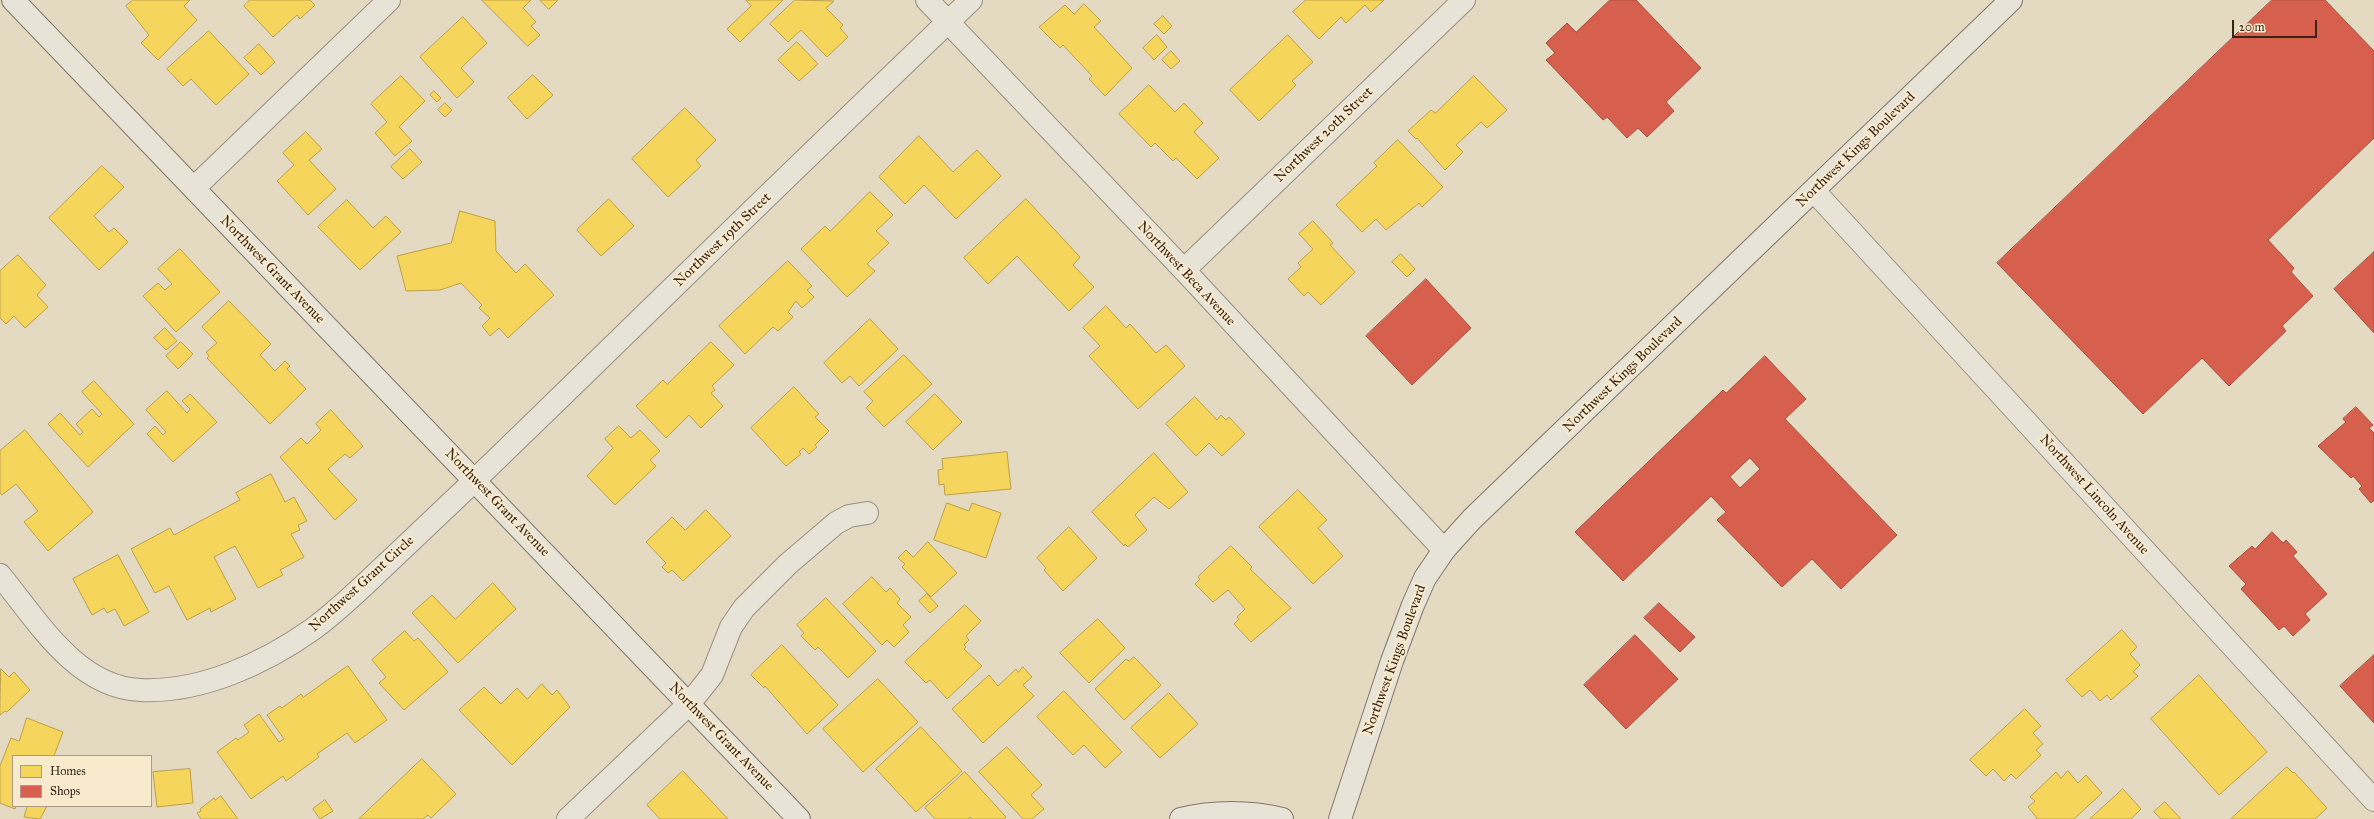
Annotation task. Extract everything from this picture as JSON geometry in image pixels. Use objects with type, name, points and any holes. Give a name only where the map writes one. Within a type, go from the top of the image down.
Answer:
[{"type":"street","name":"Northwest Grant Avenue","points":[[13,0],[799,819]]},
{"type":"street","points":[[194,188],[389,0]]},
{"type":"street","name":"Northwest Beca Avenue","points":[[927,0],[1184,270],[1444,550]]},
{"type":"street","name":"Northwest 19th Street","points":[[475,480],[971,0]]},
{"type":"street","name":"Northwest 20th Street","points":[[1184,270],[1464,0]]},
{"type":"street","name":"Northwest Kings Boulevard","points":[[1340,819],[1392,661],[1413,605],[1425,578],[1444,550],[1478,514],[2011,0]]},
{"type":"street","name":"Northwest Lincoln Avenue","points":[[1814,191],[2374,800]]},
{"type":"street","name":"Northwest Grant Circle","points":[[0,575],[59,646],[76,663],[93,676],[113,685],[137,690],[175,690],[210,680],[263,659],[312,630],[342,606],[475,480]]},
{"type":"street","points":[[568,819],[689,704],[712,675],[731,627],[744,608],[788,564],[836,523],[849,516],[867,513]]},
{"type":"street","points":[[1180,819],[1232,813],[1266,815],[1282,819]]},
{"type":"building: Homes","points":[[133,0],[190,0],[184,6],[197,20],[158,60],[141,43],[149,35],[126,6]]},
{"type":"building: Homes","points":[[250,0],[310,0],[315,5],[300,19],[297,15],[273,37],[244,6]]},
{"type":"building: Homes","points":[[482,0],[531,0],[523,8],[536,22],[531,26],[540,35],[528,46]]},
{"type":"building: Homes","points":[[540,0],[558,0],[549,9]]},
{"type":"building: Homes","points":[[746,0],[783,0],[740,42],[727,29],[751,6]]},
{"type":"building: Homes","points":[[795,0],[834,1],[826,8],[843,25],[840,28],[848,37],[827,57],[801,30],[788,42],[770,24]]},
{"type":"building: Homes","points":[[1306,0],[1384,0],[1371,12],[1365,5],[1346,23],[1341,17],[1319,39],[1293,12]]},
{"type":"building: Homes","points":[[1084,4],[1101,21],[1094,27],[1132,68],[1105,96],[1089,79],[1092,76],[1063,45],[1060,48],[1039,27],[1065,5],[1074,14]]},
{"type":"building: Homes","points":[[1163,16],[1172,26],[1164,34],[1154,24]]},
{"type":"building: Homes","points":[[463,17],[487,43],[461,68],[474,82],[457,98],[420,57]]},
{"type":"building: Homes","points":[[209,31],[249,74],[216,105],[191,79],[183,86],[167,69]]},
{"type":"building: Homes","points":[[1157,35],[1167,47],[1154,60],[1143,48]]},
{"type":"building: Homes","points":[[1288,35],[1313,62],[1292,81],[1296,85],[1259,121],[1230,90]]},
{"type":"building: Homes","points":[[797,42],[818,64],[799,81],[778,60]]},
{"type":"building: Homes","points":[[259,44],[275,62],[261,75],[244,58]]},
{"type":"building: Homes","points":[[1171,51],[1180,61],[1171,69],[1162,60]]},
{"type":"building: Homes","points":[[533,75],[553,95],[527,119],[508,98]]},
{"type":"building: Homes","points":[[401,76],[425,101],[399,127],[412,141],[395,156],[375,133],[387,122],[371,104]]},
{"type":"building: Homes","points":[[1474,76],[1507,110],[1487,128],[1481,122],[1456,145],[1463,152],[1445,170],[1417,138],[1416,139],[1408,131],[1431,110],[1435,113]]},
{"type":"building: Homes","points":[[1149,85],[1175,112],[1184,103],[1203,123],[1194,132],[1219,158],[1197,179],[1176,158],[1173,161],[1155,143],[1151,147],[1119,114]]},
{"type":"building: Homes","points":[[434,91],[441,98],[437,102],[430,95]]},
{"type":"building: Homes","points":[[445,103],[452,110],[445,117],[438,110]]},
{"type":"building: Homes","points":[[685,108],[716,140],[696,160],[701,166],[668,197],[632,159]]},
{"type":"building: Homes","points":[[306,132],[322,149],[309,160],[336,189],[308,215],[277,181],[294,165],[283,153]]},
{"type":"building: Homes","points":[[919,136],[953,172],[977,150],[1001,176],[956,219],[924,185],[905,204],[879,177]]},
{"type":"building: Homes","points":[[1398,140],[1443,187],[1422,207],[1419,203],[1386,230],[1376,219],[1362,232],[1336,205],[1377,166],[1374,163]]},
{"type":"building: Homes","points":[[410,149],[422,162],[403,179],[391,167]]},
{"type":"building: Homes","points":[[102,166],[124,187],[94,216],[109,232],[114,228],[128,242],[99,270],[49,218]]},
{"type":"building: Homes","points":[[870,192],[893,215],[876,231],[889,243],[867,264],[875,271],[847,297],[801,249],[825,226],[830,231]]},
{"type":"building: Homes","points":[[609,199],[634,226],[601,256],[577,230]]},
{"type":"building: Homes","points":[[1026,199],[1080,257],[1073,265],[1094,287],[1069,311],[1017,256],[988,284],[964,258]]},
{"type":"building: Homes","points":[[347,200],[373,228],[386,216],[401,232],[360,270],[318,227]]},
{"type":"building: Homes","points":[[460,211],[495,221],[496,251],[516,273],[525,264],[554,295],[508,338],[499,328],[490,336],[482,326],[490,318],[479,308],[482,305],[461,283],[440,290],[406,291],[397,256],[451,243]]},
{"type":"building: Homes","points":[[1313,221],[1333,243],[1330,245],[1355,272],[1321,305],[1308,292],[1304,296],[1288,279],[1301,267],[1298,263],[1313,249],[1299,234]]},
{"type":"building: Homes","points":[[180,249],[220,292],[176,332],[143,296],[158,283],[165,290],[172,284],[158,269]]},
{"type":"building: Homes","points":[[1401,254],[1415,269],[1407,277],[1392,262]]},
{"type":"building: Homes","points":[[18,255],[46,285],[37,295],[48,307],[25,328],[14,316],[6,324],[0,318],[0,271]]},
{"type":"building: Homes","points":[[788,261],[812,286],[807,290],[814,297],[802,308],[796,301],[788,312],[793,317],[778,331],[773,327],[745,354],[719,326]]},
{"type":"building: Homes","points":[[229,301],[271,344],[260,355],[275,371],[285,361],[290,366],[287,369],[306,389],[270,424],[207,358],[209,356],[206,352],[217,343],[202,327]]},
{"type":"building: Homes","points":[[1106,306],[1126,328],[1130,324],[1156,353],[1166,345],[1185,366],[1138,409],[1089,356],[1100,346],[1083,328]]},
{"type":"building: Homes","points":[[870,319],[898,349],[859,386],[850,376],[842,383],[824,363]]},
{"type":"building: Homes","points":[[165,328],[177,341],[166,350],[154,338]]},
{"type":"building: Homes","points":[[181,342],[193,354],[178,369],[166,356]]},
{"type":"building: Homes","points":[[711,342],[734,365],[712,386],[715,390],[711,393],[723,406],[701,428],[689,415],[666,438],[636,406],[663,380],[667,384]]},
{"type":"building: Homes","points":[[904,355],[932,384],[884,427],[866,408],[873,401],[864,392]]},
{"type":"building: Homes","points":[[94,381],[134,424],[88,467],[48,424],[60,413],[80,435],[83,432],[76,424],[92,409],[99,417],[102,414],[82,392]]},
{"type":"building: Homes","points":[[794,387],[819,414],[815,417],[829,431],[815,445],[817,447],[809,454],[803,448],[799,452],[801,454],[786,466],[751,428]]},
{"type":"building: Homes","points":[[167,391],[187,413],[190,409],[182,401],[190,394],[217,422],[173,462],[147,434],[155,426],[163,435],[166,432],[146,410]]},
{"type":"building: Homes","points":[[935,394],[962,422],[933,450],[906,422]]},
{"type":"building: Homes","points":[[1195,397],[1217,420],[1221,415],[1226,420],[1229,417],[1245,434],[1222,456],[1209,443],[1196,456],[1166,424]]},
{"type":"building: Homes","points":[[331,410],[363,446],[350,458],[345,454],[328,469],[357,500],[335,520],[280,457],[301,438],[307,444],[321,430],[316,424]]},
{"type":"building: Homes","points":[[619,426],[631,438],[640,430],[660,451],[650,460],[656,466],[615,505],[587,476],[613,448],[605,439]]},
{"type":"building: Homes","points":[[25,430],[93,512],[48,551],[24,522],[38,511],[16,484],[2,495],[0,493],[0,451]]},
{"type":"building: Homes","points":[[1007,452],[1011,489],[945,495],[944,484],[939,485],[938,470],[943,469],[942,459]]},
{"type":"building: Homes","points":[[1154,453],[1188,492],[1169,509],[1154,497],[1135,515],[1147,530],[1128,547],[1125,544],[1124,546],[1092,512]]},
{"type":"building: Homes","points":[[271,474],[285,502],[294,497],[307,521],[298,525],[300,530],[291,534],[304,557],[280,570],[283,575],[258,588],[235,546],[214,557],[236,599],[211,612],[210,608],[187,620],[169,586],[155,593],[131,549],[170,528],[174,535],[240,500],[236,493]]},
{"type":"building: Homes","points":[[1298,490],[1327,520],[1318,528],[1343,556],[1313,584],[1259,527]]},
{"type":"building: Homes","points":[[947,503],[969,511],[972,503],[1001,513],[986,558],[934,540]]},
{"type":"building: Homes","points":[[706,510],[731,536],[683,581],[672,570],[668,573],[662,567],[666,563],[646,542],[672,517],[685,530]]},
{"type":"building: Homes","points":[[1069,527],[1097,558],[1063,591],[1044,570],[1046,568],[1037,558]]},
{"type":"building: Homes","points":[[928,542],[957,573],[931,597],[902,567],[905,564],[898,558],[906,550],[913,557]]},
{"type":"building: Homes","points":[[1231,546],[1252,567],[1250,569],[1291,608],[1251,642],[1234,624],[1239,619],[1237,617],[1245,609],[1228,590],[1213,602],[1195,584],[1200,579],[1198,577]]},
{"type":"building: Homes","points":[[118,555],[149,612],[124,626],[115,609],[107,613],[104,608],[92,615],[73,579]]},
{"type":"building: Homes","points":[[872,577],[886,592],[890,588],[900,599],[897,603],[911,617],[903,625],[909,632],[894,647],[887,640],[882,645],[843,604]]},
{"type":"building: Homes","points":[[493,583],[516,609],[458,663],[412,613],[432,595],[455,619]]},
{"type":"building: Homes","points":[[927,594],[938,606],[930,613],[919,601]]},
{"type":"building: Homes","points":[[826,598],[876,651],[848,678],[818,647],[815,650],[801,636],[804,633],[797,625]]},
{"type":"building: Homes","points":[[965,605],[981,621],[966,636],[969,640],[964,645],[966,647],[964,649],[982,666],[947,699],[930,680],[926,683],[905,662]]},
{"type":"building: Homes","points":[[1098,619],[1125,648],[1089,683],[1060,653]]},
{"type":"building: Homes","points":[[2122,630],[2137,647],[2130,654],[2140,665],[2133,672],[2138,676],[2111,700],[2107,695],[2100,701],[2090,690],[2082,697],[2066,680]]},
{"type":"building: Homes","points":[[405,631],[414,641],[418,638],[448,672],[404,710],[379,683],[386,677],[372,660]]},
{"type":"building: Homes","points":[[782,645],[838,705],[807,734],[765,686],[764,688],[751,675]]},
{"type":"building: Homes","points":[[1134,657],[1161,685],[1124,720],[1095,689],[1126,659],[1129,661]]},
{"type":"building: Homes","points":[[348,666],[387,720],[355,743],[347,733],[317,754],[319,757],[286,781],[283,776],[251,799],[217,752],[236,738],[238,740],[249,732],[244,725],[259,714],[279,742],[284,739],[267,715],[280,706],[282,708],[301,694],[303,697]]},
{"type":"building: Homes","points":[[1023,667],[1032,677],[1023,685],[1034,696],[983,743],[952,709],[989,675],[998,686],[1016,669],[1018,672]]},
{"type":"building: Homes","points":[[1,669],[9,677],[14,672],[30,690],[7,712],[5,711],[0,715]]},
{"type":"building: Homes","points":[[2199,675],[2267,752],[2219,795],[2151,719]]},
{"type":"building: Homes","points":[[878,679],[918,722],[863,772],[823,729]]},
{"type":"building: Homes","points":[[542,684],[552,695],[557,690],[570,707],[512,765],[459,710],[484,687],[501,704],[517,688],[527,699]]},
{"type":"building: Homes","points":[[1064,691],[1122,752],[1105,768],[1084,745],[1073,755],[1037,717]]},
{"type":"building: Homes","points":[[1169,693],[1198,724],[1160,758],[1131,728]]},
{"type":"building: Homes","points":[[2025,709],[2041,726],[2033,733],[2043,744],[2036,750],[2041,755],[2016,779],[2011,774],[2004,781],[1993,769],[1986,776],[1970,760]]},
{"type":"building: Homes","points":[[27,718],[63,732],[54,755],[12,755],[12,807],[16,807],[15,809],[0,803],[0,766],[11,738],[19,741]]},
{"type":"building: Homes","points":[[921,727],[962,771],[916,812],[876,769]]},
{"type":"building: Homes","points":[[1007,747],[1042,785],[1031,795],[1044,809],[1032,819],[1023,819],[979,772]]},
{"type":"building: Homes","points":[[422,759],[456,794],[431,818],[428,815],[423,819],[359,819]]},
{"type":"building: Homes","points":[[2287,767],[2293,773],[2294,772],[2327,808],[2315,819],[2231,819]]},
{"type":"building: Homes","points":[[190,769],[193,803],[157,807],[153,772]]},
{"type":"building: Homes","points":[[683,771],[728,819],[660,819],[647,805]]},
{"type":"building: Homes","points":[[2068,771],[2078,783],[2086,775],[2102,793],[2074,819],[2036,819],[2037,818],[2028,807],[2035,801],[2030,797],[2056,772],[2061,778]]},
{"type":"building: Homes","points":[[965,772],[1006,817],[1004,819],[972,819],[970,817],[968,819],[935,819],[925,808]]},
{"type":"building: Homes","points":[[2123,789],[2141,809],[2131,819],[2090,819]]},
{"type":"building: Homes","points":[[221,796],[238,819],[201,819],[197,813],[201,811],[200,809],[214,798],[215,800]]},
{"type":"building: Homes","points":[[325,800],[333,811],[320,819],[313,809]]},
{"type":"building: Homes","points":[[2165,802],[2181,819],[2161,819],[2154,812]]},
{"type":"building: Homes","points":[[27,807],[46,807],[40,819],[24,817]]},
{"type":"building: Shops","points":[[1610,0],[1636,0],[1701,68],[1666,102],[1674,111],[1647,137],[1638,128],[1627,138],[1607,117],[1603,120],[1546,60],[1555,53],[1546,43],[1567,23],[1576,32]]},
{"type":"building: Shops","points":[[2272,0],[2325,0],[2374,51],[2374,138],[2268,240],[2294,268],[2291,272],[2313,296],[2282,326],[2286,331],[2229,386],[2202,358],[2143,414],[1997,263]]},
{"type":"building: Shops","points":[[2374,252],[2374,333],[2334,289]]},
{"type":"building: Shops","points":[[1426,279],[1471,328],[1412,385],[1366,336]]},
{"type":"building: Shops","points":[[1765,356],[1806,399],[1785,419],[1897,535],[1841,589],[1812,559],[1782,587],[1717,520],[1726,512],[1711,496],[1623,581],[1575,532],[1723,390],[1726,393]],"holes":[[[1750,458],[1760,469],[1740,488],[1730,477]]]},
{"type":"building: Shops","points":[[2356,407],[2373,425],[2369,428],[2374,433],[2374,500],[2371,503],[2359,489],[2362,486],[2353,476],[2351,478],[2318,446],[2346,422],[2343,419]]},
{"type":"building: Shops","points":[[2272,532],[2283,543],[2286,540],[2297,552],[2293,556],[2327,594],[2305,614],[2310,620],[2293,636],[2284,626],[2279,630],[2241,589],[2246,584],[2229,566],[2252,546],[2255,549]]},
{"type":"building: Shops","points":[[1659,603],[1695,637],[1680,652],[1644,618]]},
{"type":"building: Shops","points":[[1635,635],[1678,679],[1626,729],[1584,685]]},
{"type":"building: Shops","points":[[2374,655],[2374,723],[2340,686]]}]
